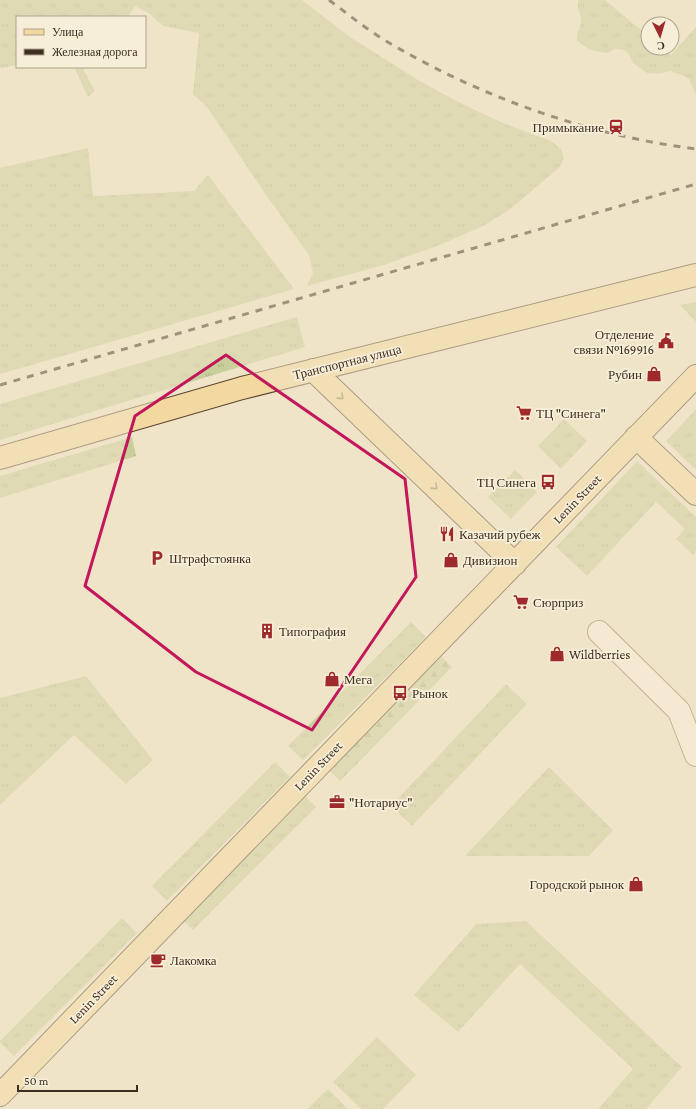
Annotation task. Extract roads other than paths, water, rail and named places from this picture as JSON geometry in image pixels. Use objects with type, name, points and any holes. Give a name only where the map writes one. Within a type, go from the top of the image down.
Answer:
[{"type":"main road","name":"Транспортная улица","points":[[0,458],[234,390],[696,275]]},
{"type":"main road","points":[[313,370],[515,564]]},
{"type":"main road","name":"Lenin Street","points":[[0,1095],[696,376]]},
{"type":"main road","points":[[636,437],[696,494]]},
{"type":"street","points":[[600,632],[679,711],[696,755]]},
{"type":"railway","points":[[329,0],[386,41],[459,80],[497,96],[535,111],[615,134],[655,143],[696,149]]},
{"type":"railway","points":[[0,385],[696,184]]},
{"type":"place","name":"Примыкание","points":[[616,127]]},
{"type":"place","name":"Отделение связи №169916","points":[[666,341]]},
{"type":"place","name":"Рубин","points":[[654,374]]},
{"type":"place","name":"ТЦ \"Синега\"","points":[[524,413]]},
{"type":"place","name":"ТЦ Синега","points":[[548,482]]},
{"type":"place","name":"Казачий рубеж","points":[[447,534]]},
{"type":"place","name":"Штрафстоянка","points":[[157,558]]},
{"type":"place","name":"Дивизион","points":[[451,560]]},
{"type":"place","name":"Сюрприз","points":[[521,602]]},
{"type":"place","name":"Типография","points":[[267,631]]},
{"type":"place","name":"Wildberries","points":[[557,654]]},
{"type":"place","name":"Мега","points":[[332,679]]},
{"type":"place","name":"Рынок","points":[[400,693]]},
{"type":"place","name":"\"Нотариус\"","points":[[337,802]]},
{"type":"place","name":"Городской рынок","points":[[636,884]]},
{"type":"place","name":"Лакомка","points":[[158,960]]}]
